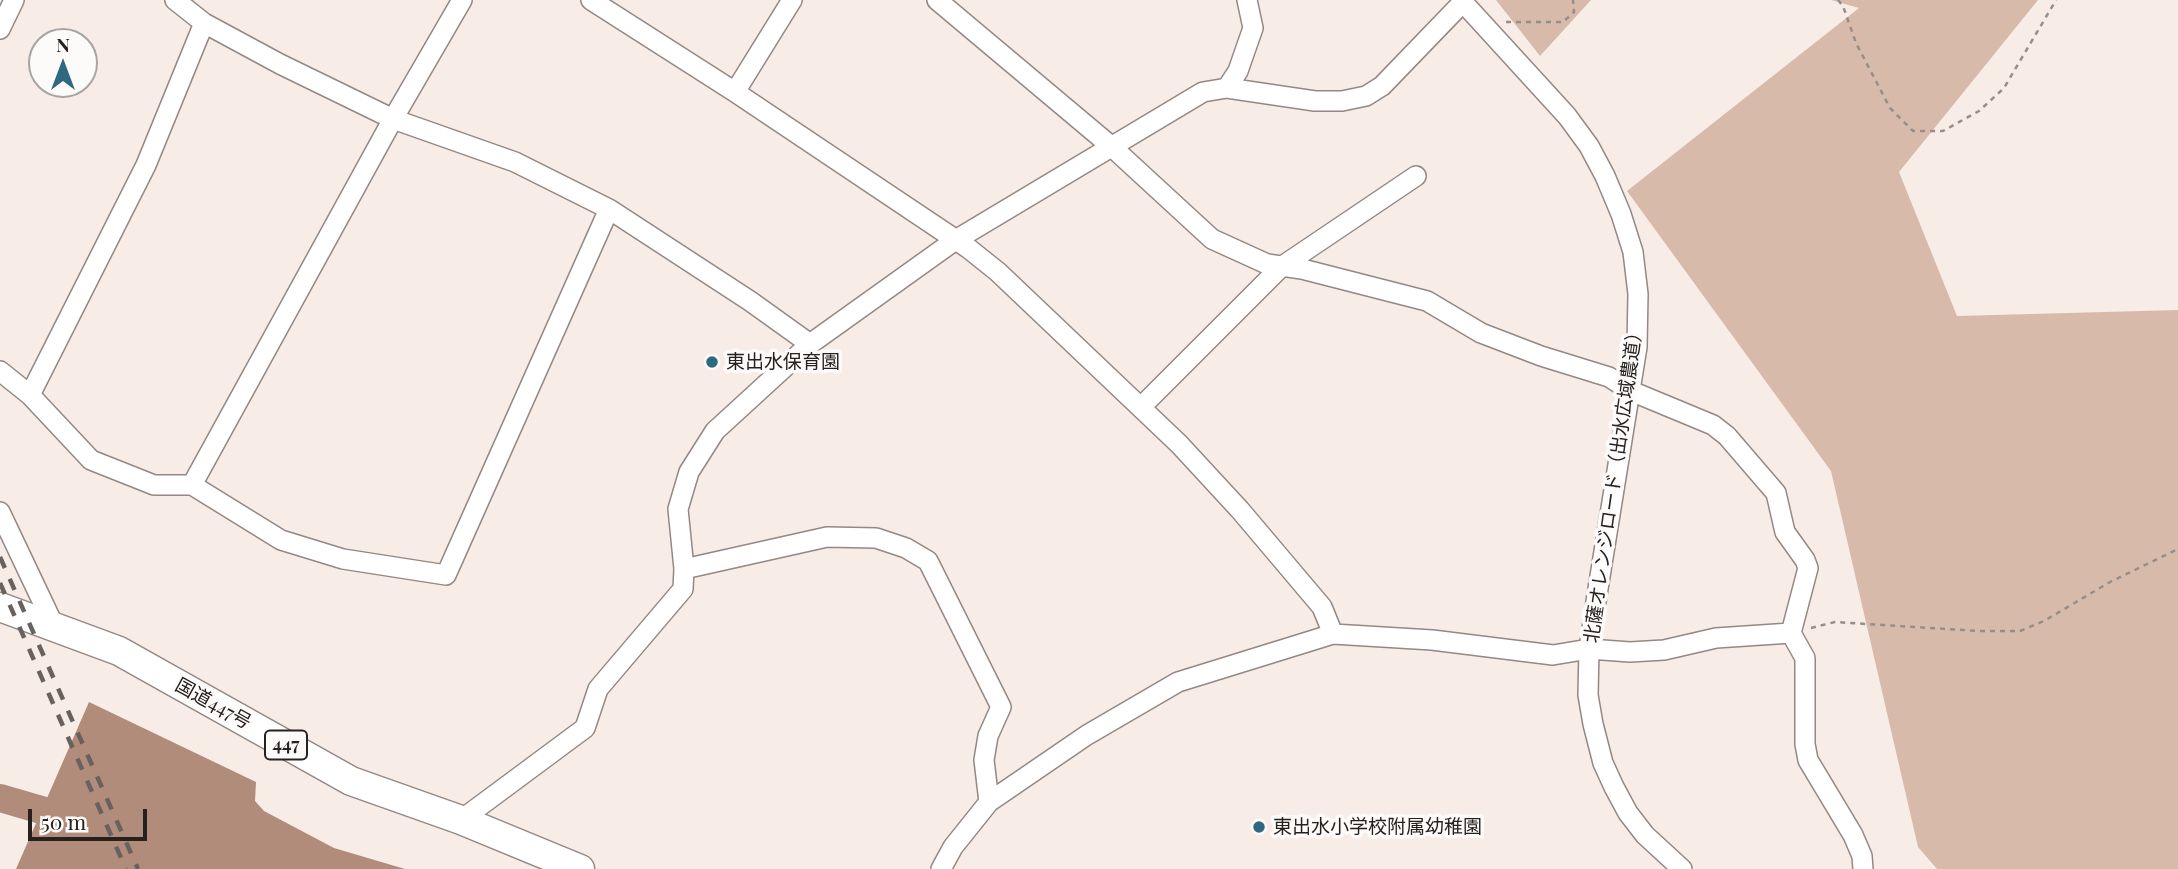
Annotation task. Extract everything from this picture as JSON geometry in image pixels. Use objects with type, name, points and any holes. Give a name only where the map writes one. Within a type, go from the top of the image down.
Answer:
[{"type":"highway","name":"国道447号","points":[[0,607],[119,652],[351,781],[461,820],[580,869]]},
{"type":"street","points":[[0,29],[14,0]]},
{"type":"street","points":[[175,0],[204,23],[393,120],[515,162],[609,209],[750,301],[810,344]]},
{"type":"street","points":[[192,485],[462,0]]},
{"type":"street","points":[[591,0],[735,92],[968,248],[998,272],[1179,444],[1312,594],[1322,607],[1333,634]]},
{"type":"street","points":[[735,92],[792,0]]},
{"type":"street","points":[[937,0],[1112,147],[1212,239],[1267,264],[1302,269],[1427,301],[1481,332],[1541,356],[1609,377],[1630,391],[1713,425],[1727,436],[1776,493],[1785,532],[1808,568],[1791,633],[1805,658],[1805,744],[1808,760],[1853,835],[1862,856],[1863,869]]},
{"type":"street","points":[[1227,88],[1238,71],[1253,28],[1247,0]]},
{"type":"street","points":[[461,820],[585,728],[598,689],[683,589],[684,569],[678,509],[689,472],[715,432],[810,344],[954,241],[1203,92],[1227,88],[1315,101],[1342,101],[1366,96],[1382,86],[1462,1]]},
{"type":"street","name":"北薩オレンジロード（出水広域農道）","points":[[1462,1],[1567,116],[1589,146],[1621,214],[1633,252],[1637,284],[1637,347],[1589,649],[1588,695],[1592,724],[1603,763],[1628,813],[1645,835],[1682,869]]},
{"type":"street","points":[[30,395],[146,164],[204,23]]},
{"type":"street","points":[[1140,407],[1281,267],[1416,176]]},
{"type":"street","points":[[0,371],[30,395],[91,460],[154,485],[192,485],[281,540],[343,559],[446,575],[609,209]]},
{"type":"street","points":[[0,512],[55,628]]},
{"type":"street","points":[[684,569],[827,537],[876,538],[906,548],[928,561],[1001,707],[988,736],[984,760],[989,802]]},
{"type":"street","points":[[941,869],[953,847],[989,802],[1087,735],[1178,682],[1333,634],[1432,639],[1553,655],[1589,649],[1630,652],[1664,650],[1716,638],[1791,633]]},
{"type":"path","points":[[1503,22],[1563,22],[1574,12],[1573,0]]},
{"type":"path","points":[[1838,0],[1843,6],[1856,43],[1890,107],[1913,131],[1943,131],[1979,111],[2004,88],[2056,0]]},
{"type":"path","points":[[1791,633],[1835,622],[2020,631],[2044,621],[2110,582],[2178,549]]},
{"type":"shaded area","points":[[1496,0],[1591,0],[1540,56]]},
{"type":"shaded area","points":[[1831,0],[2038,0],[1899,172],[1957,316],[2178,310],[2178,869],[1937,869],[1918,847],[1831,471],[1627,191],[1859,8]]},
{"type":"shaded area","points":[[89,702],[256,782],[255,801],[264,811],[334,848],[405,869],[16,869]]},
{"type":"waterway","points":[[0,798],[79,821]]},
{"type":"railway","points":[[0,557],[138,869]]},
{"type":"railway","points":[[0,583],[126,869]]},
{"type":"place","name":"東出水保育園","points":[[712,362]]},
{"type":"place","name":"東出水小学校附属幼稚園","points":[[1259,827]]}]
